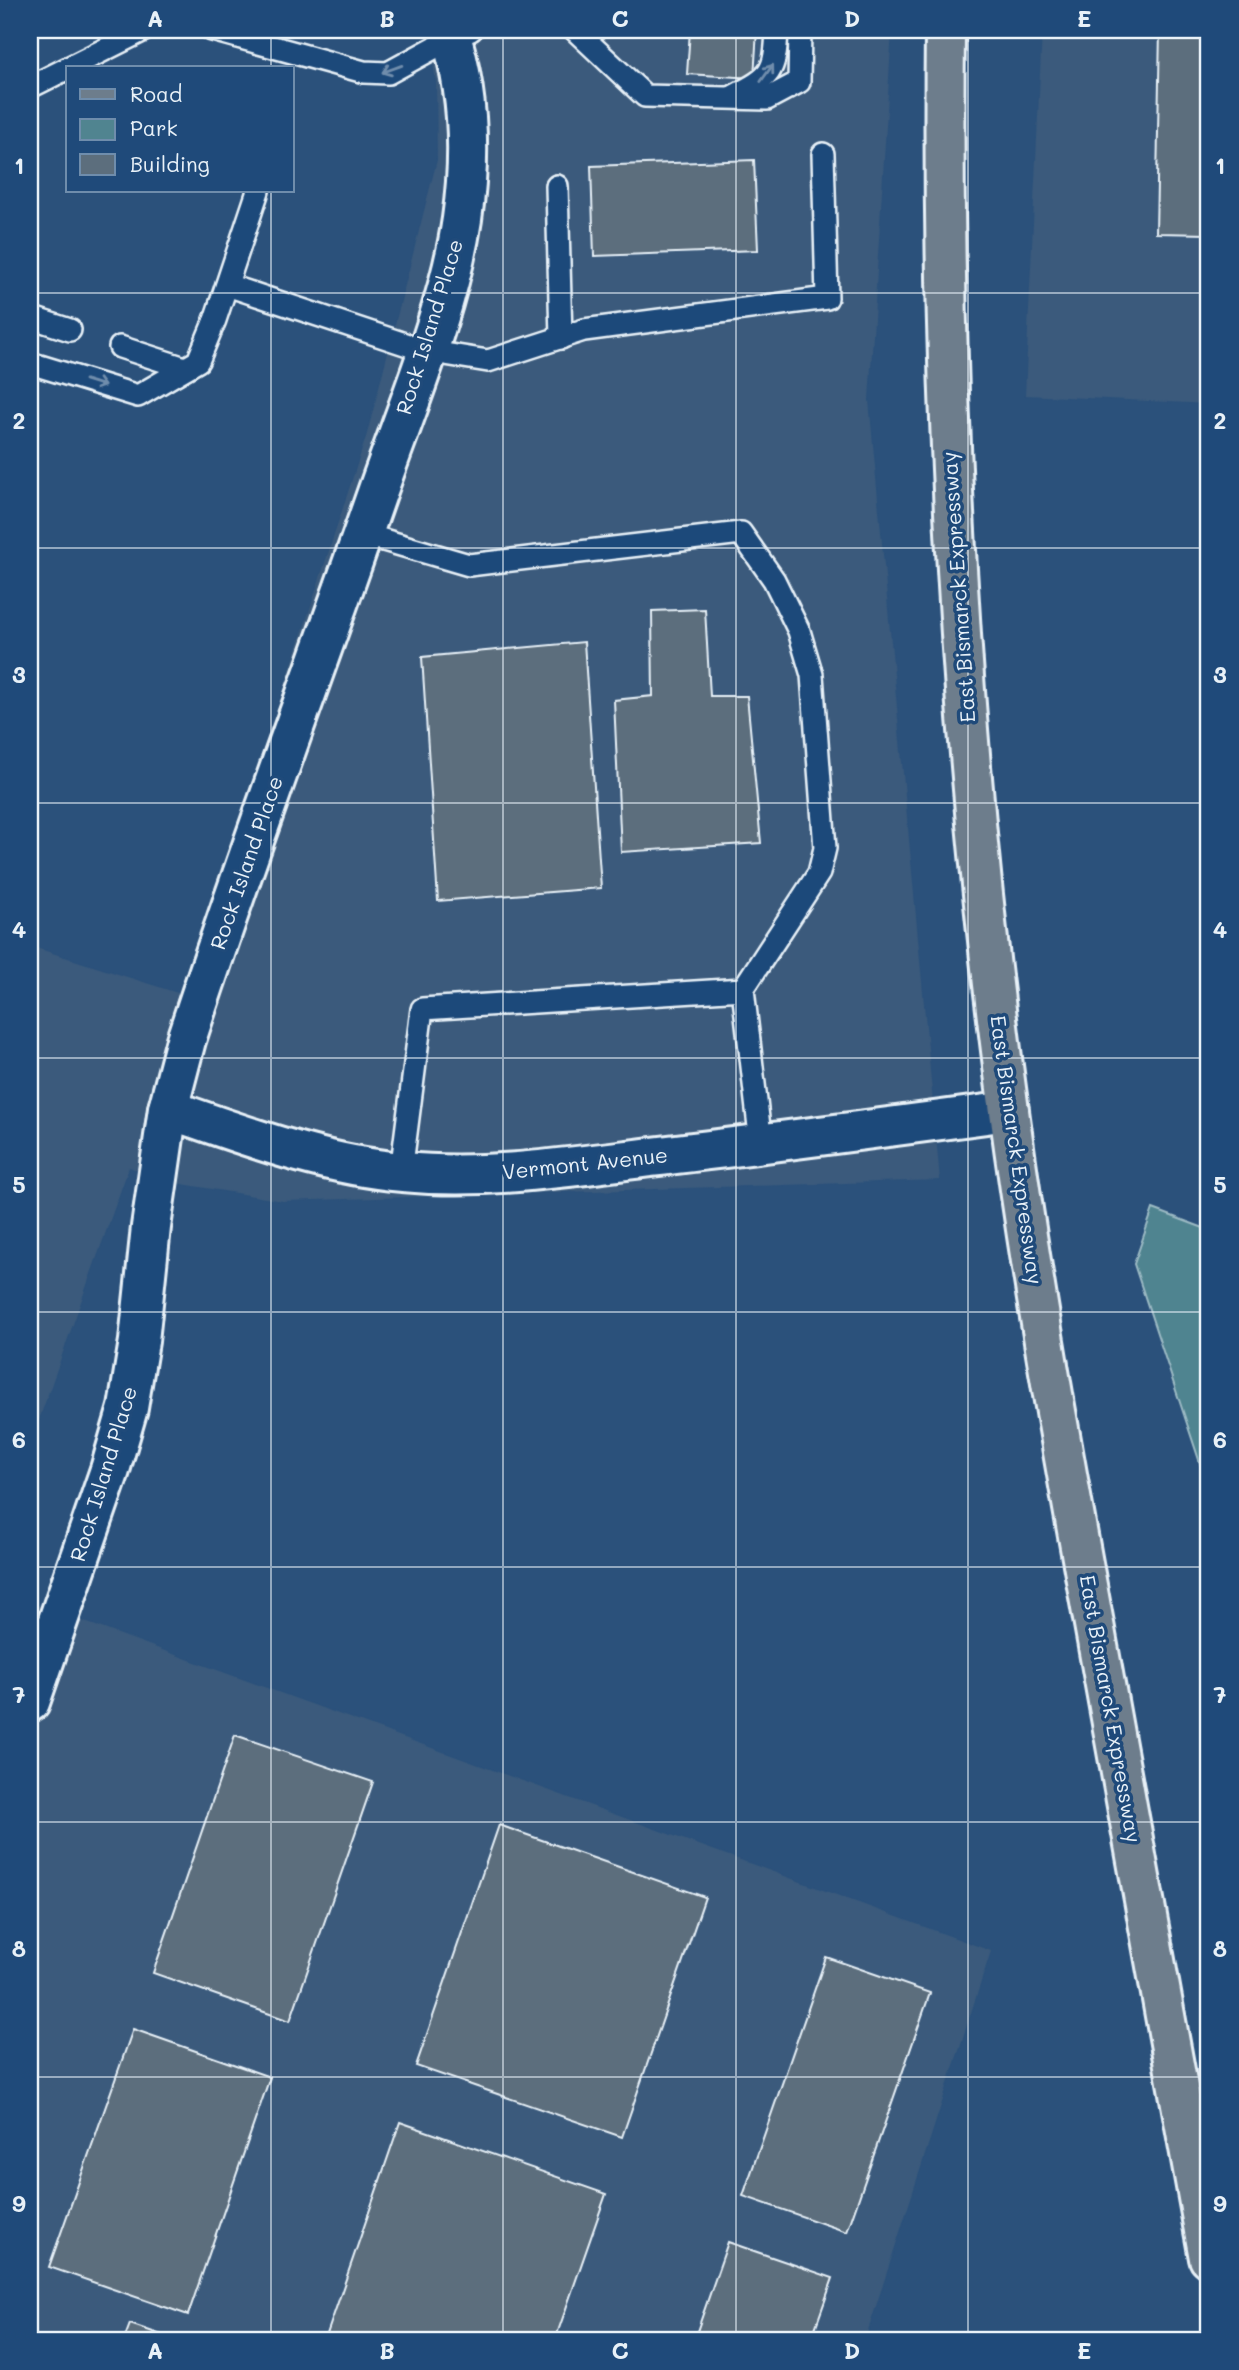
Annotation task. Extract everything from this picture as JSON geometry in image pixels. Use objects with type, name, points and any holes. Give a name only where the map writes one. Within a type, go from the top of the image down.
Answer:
[{"type":"main road","name":"East Bismarck Expressway","points":[[945,30],[945,300],[958,602],[983,895],[1009,1111],[1061,1443],[1209,2258]]},
{"type":"street","name":"Rock Island Place","points":[[30,1702],[110,1470],[128,1408],[168,1109],[198,1004],[363,534],[451,271],[465,193],[467,124],[458,32]]},
{"type":"street","name":"Vermont Avenue","points":[[168,1109],[292,1150],[340,1162],[401,1172],[448,1175],[511,1173],[761,1144],[1009,1111]]},
{"type":"lane","points":[[72,66],[144,30]]},
{"type":"lane","points":[[212,30],[364,72],[388,73],[458,32]]},
{"type":"lane","points":[[575,30],[645,96],[768,99],[799,82],[800,30]]},
{"type":"lane","points":[[730,98],[765,80],[776,60],[777,30]]},
{"type":"lane","points":[[259,43],[278,61],[279,66]]},
{"type":"lane","points":[[30,87],[66,69]]},
{"type":"lane","points":[[227,285],[426,351],[488,361],[583,330],[827,298],[823,154]]},
{"type":"lane","points":[[557,186],[561,338]]},
{"type":"lane","points":[[30,363],[138,396],[198,361],[215,320],[258,192]]},
{"type":"lane","points":[[30,317],[70,330]]},
{"type":"lane","points":[[120,347],[185,368]]},
{"type":"lane","points":[[363,534],[470,565],[741,533],[774,580],[799,631],[812,675],[825,848],[819,873],[743,989],[761,1144]]},
{"type":"lane","points":[[401,1172],[422,1009],[743,989]]},
{"type":"shaded area","points":[[427,30],[892,30],[869,400],[940,1180],[283,1201],[176,1183],[129,1167],[30,1445],[30,946],[184,995],[367,434],[437,160],[436,81]]},
{"type":"shaded area","points":[[1042,30],[1209,30],[1209,404],[1025,395]]},
{"type":"shaded area","points":[[30,1602],[991,1951],[865,2340],[30,2340]]},
{"type":"green space","points":[[1153,1209],[1209,1230],[1209,1490],[1134,1264]]},
{"type":"building","points":[[690,30],[757,30],[754,78],[687,74]]},
{"type":"building","points":[[1160,30],[1209,30],[1209,234],[1156,233]]},
{"type":"building","points":[[754,160],[758,250],[594,256],[591,166]]},
{"type":"building","points":[[705,609],[710,696],[747,696],[761,843],[621,852],[614,700],[653,696],[652,611]]},
{"type":"building","points":[[584,642],[601,888],[438,901],[422,657]]},
{"type":"building","points":[[235,1735],[373,1782],[290,2021],[153,1973]]},
{"type":"building","points":[[499,1825],[705,1897],[622,2137],[416,2066]]},
{"type":"building","points":[[826,1957],[930,1993],[847,2232],[743,2196]]},
{"type":"building","points":[[133,2029],[270,2077],[188,2315],[49,2267]]},
{"type":"building","points":[[400,2122],[606,2194],[555,2340],[325,2340]]},
{"type":"building","points":[[728,2242],[833,2278],[811,2340],[694,2340]]},
{"type":"building","points":[[130,2324],[176,2340],[124,2340]]}]
